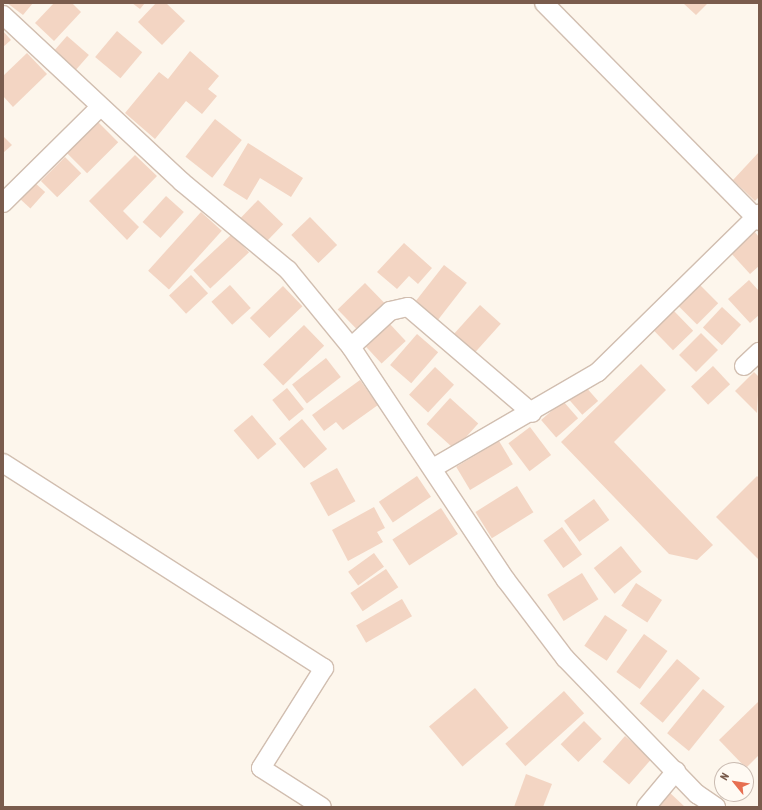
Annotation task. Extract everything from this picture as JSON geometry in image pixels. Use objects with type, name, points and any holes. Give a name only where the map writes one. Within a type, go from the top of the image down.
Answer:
[{"type":"lane","points":[[433,468],[532,413],[598,372],[758,217],[545,4]]},
{"type":"lane","points":[[3,15],[100,107],[288,270],[351,347],[433,468],[506,580],[565,658],[697,794],[716,807]]},
{"type":"lane","points":[[3,203],[100,107]]},
{"type":"lane","points":[[351,347],[390,311],[408,308],[532,413]]},
{"type":"lane","points":[[744,366],[759,352]]},
{"type":"lane","points":[[3,463],[324,668],[260,768],[322,807]]},
{"type":"lane","points":[[646,807],[676,771]]},
{"type":"building","points":[[7,3],[33,3],[23,15]]},
{"type":"building","points":[[54,3],[72,3],[81,12],[54,41],[35,23]]},
{"type":"building","points":[[132,3],[145,3],[140,9]]},
{"type":"building","points":[[156,3],[166,3],[185,21],[162,45],[138,22]]},
{"type":"building","points":[[683,3],[708,3],[696,15]]},
{"type":"building","points":[[3,31],[11,40],[3,47]]},
{"type":"building","points":[[117,31],[142,52],[120,78],[95,57]]},
{"type":"building","points":[[67,36],[89,55],[76,70],[54,51]]},
{"type":"building","points":[[190,51],[219,76],[208,89],[217,96],[202,114],[186,101],[155,139],[125,113],[159,72],[168,79]]},
{"type":"building","points":[[27,53],[47,74],[13,107],[3,96],[3,76]]},
{"type":"building","points":[[215,119],[242,140],[212,178],[185,157]]},
{"type":"building","points":[[97,121],[118,142],[87,173],[66,152]]},
{"type":"building","points":[[3,136],[12,145],[3,153]]},
{"type":"building","points":[[248,143],[303,178],[291,197],[260,178],[247,200],[223,185]]},
{"type":"building","points":[[759,152],[759,197],[755,201],[733,180]]},
{"type":"building","points":[[135,155],[157,176],[123,211],[139,227],[127,240],[89,201]]},
{"type":"building","points":[[65,157],[81,173],[57,197],[41,181]]},
{"type":"building","points":[[34,182],[45,192],[30,208],[19,198]]},
{"type":"building","points":[[166,196],[184,212],[160,238],[143,222]]},
{"type":"building","points":[[258,200],[283,224],[266,242],[241,218]]},
{"type":"building","points":[[201,212],[222,231],[169,289],[148,271]]},
{"type":"building","points":[[310,217],[337,245],[318,263],[291,235]]},
{"type":"building","points":[[754,231],[759,237],[759,266],[750,274],[730,252]]},
{"type":"building","points":[[232,234],[249,252],[210,288],[193,270]]},
{"type":"building","points":[[404,243],[432,268],[418,284],[409,276],[397,289],[377,272]]},
{"type":"building","points":[[444,265],[467,283],[437,321],[414,303]]},
{"type":"building","points":[[191,275],[208,293],[186,314],[169,295]]},
{"type":"building","points":[[749,280],[759,291],[759,315],[750,323],[728,299]]},
{"type":"building","points":[[697,282],[718,303],[697,324],[676,303]]},
{"type":"building","points":[[365,283],[385,304],[358,330],[338,309]]},
{"type":"building","points":[[230,285],[251,308],[232,325],[211,302]]},
{"type":"building","points":[[283,286],[302,306],[269,338],[250,318]]},
{"type":"building","points":[[480,305],[501,324],[473,354],[453,335]]},
{"type":"building","points":[[722,307],[741,325],[722,345],[703,327]]},
{"type":"building","points":[[673,310],[693,331],[673,350],[653,329]]},
{"type":"building","points":[[388,322],[406,341],[382,364],[364,345]]},
{"type":"building","points":[[304,325],[324,346],[283,385],[263,365]]},
{"type":"building","points":[[701,333],[718,350],[696,372],[679,355]]},
{"type":"building","points":[[417,334],[438,352],[411,383],[390,365]]},
{"type":"building","points":[[326,358],[341,377],[307,403],[292,384]]},
{"type":"building","points":[[641,364],[666,390],[614,442],[713,545],[697,560],[669,554],[561,442]]},
{"type":"building","points":[[713,366],[730,384],[708,405],[691,386]]},
{"type":"building","points":[[435,367],[454,385],[428,413],[409,395]]},
{"type":"building","points":[[754,372],[759,377],[757,413],[735,391]]},
{"type":"building","points":[[360,380],[378,405],[343,430],[336,422],[324,431],[312,415]]},
{"type":"building","points":[[585,386],[598,401],[582,415],[569,400]]},
{"type":"building","points":[[287,388],[304,409],[289,421],[272,400]]},
{"type":"building","points":[[450,398],[478,423],[455,449],[427,424]]},
{"type":"building","points":[[563,401],[578,418],[556,437],[541,420]]},
{"type":"building","points":[[252,415],[276,444],[258,460],[234,430]]},
{"type":"building","points":[[302,419],[327,449],[304,468],[279,438]]},
{"type":"building","points":[[530,427],[551,455],[530,471],[508,443]]},
{"type":"building","points":[[499,441],[513,464],[470,490],[456,467]]},
{"type":"building","points":[[337,468],[355,501],[328,516],[310,483]]},
{"type":"building","points":[[417,476],[431,497],[393,522],[379,502]]},
{"type":"building","points":[[757,476],[759,478],[759,560],[716,517]]},
{"type":"building","points":[[517,486],[533,512],[492,538],[475,512]]},
{"type":"building","points":[[594,499],[609,520],[579,542],[564,521]]},
{"type":"building","points":[[374,507],[385,528],[377,532],[383,542],[348,561],[332,530]]},
{"type":"building","points":[[441,508],[458,534],[409,566],[392,540]]},
{"type":"building","points":[[562,527],[582,555],[563,568],[543,541]]},
{"type":"building","points":[[621,546],[642,572],[615,594],[594,568]]},
{"type":"building","points":[[374,553],[384,567],[358,586],[348,572]]},
{"type":"building","points":[[386,569],[398,587],[363,611],[350,593]]},
{"type":"building","points":[[582,573],[598,599],[564,621],[547,595]]},
{"type":"building","points":[[636,583],[662,600],[647,623],[621,606]]},
{"type":"building","points":[[402,599],[412,616],[366,643],[356,626]]},
{"type":"building","points":[[605,615],[627,630],[607,661],[584,646]]},
{"type":"building","points":[[644,634],[667,651],[640,689],[616,672]]},
{"type":"building","points":[[677,659],[700,678],[663,723],[640,703]]},
{"type":"building","points":[[475,688],[508,728],[462,766],[429,727]]},
{"type":"building","points":[[703,689],[725,707],[689,751],[667,733]]},
{"type":"building","points":[[564,691],[584,713],[525,766],[505,744]]},
{"type":"building","points":[[759,701],[759,755],[752,762],[740,762],[719,740]]},
{"type":"building","points":[[584,721],[602,739],[578,762],[561,744]]},
{"type":"building","points":[[625,736],[651,759],[629,785],[603,762]]},
{"type":"building","points":[[526,774],[552,784],[543,807],[514,807]]},
{"type":"building","points":[[668,791],[685,807],[654,807]]}]
